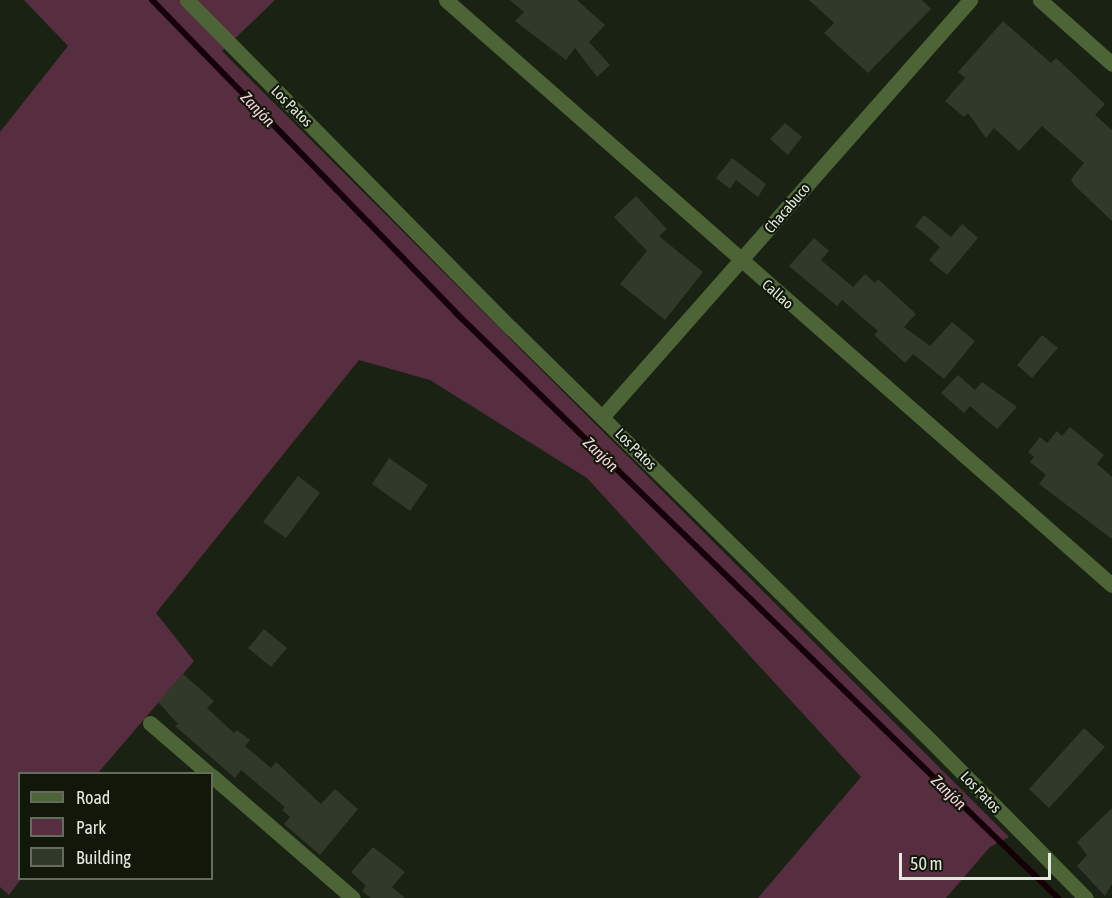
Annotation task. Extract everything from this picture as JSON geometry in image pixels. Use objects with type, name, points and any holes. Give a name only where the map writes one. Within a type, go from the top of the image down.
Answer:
[{"type":"street","name":"Los Patos","points":[[187,0],[511,328],[603,416],[1086,898]]},
{"type":"street","name":"Callao","points":[[446,0],[740,261],[1112,585]]},
{"type":"street","name":"Chacabuco","points":[[603,416],[970,0]]},
{"type":"street","points":[[1040,0],[1112,64]]},
{"type":"street","points":[[150,723],[207,772]]},
{"type":"street","points":[[213,778],[352,898]]},
{"type":"green space","points":[[24,0],[275,0],[222,51],[1009,837],[990,847],[946,898],[758,898],[861,777],[587,478],[430,380],[359,360],[156,613],[194,661],[99,772],[18,772],[18,880],[20,880],[9,895],[0,887],[0,132],[68,46]]},
{"type":"building","points":[[510,0],[577,0],[605,25],[589,42],[610,65],[597,77],[575,48],[566,60],[515,21],[524,12]]},
{"type":"building","points":[[809,0],[922,0],[931,9],[868,73],[824,33],[834,23]]},
{"type":"building","points":[[1003,21],[1051,63],[1056,58],[1105,104],[1095,115],[1112,130],[1112,221],[1074,185],[1071,179],[1084,163],[1042,126],[1019,151],[994,128],[986,138],[968,113],[964,117],[945,101],[965,78],[958,72]]},
{"type":"building","points":[[785,123],[802,137],[788,155],[770,139]]},
{"type":"building","points":[[732,158],[766,184],[758,197],[736,180],[730,189],[716,178]]},
{"type":"building","points":[[636,196],[667,229],[659,236],[703,272],[665,320],[620,284],[647,251],[614,217]]},
{"type":"building","points":[[924,215],[951,237],[962,224],[978,238],[947,275],[929,260],[940,247],[915,226]]},
{"type":"building","points":[[814,238],[829,251],[821,260],[853,287],[865,274],[875,283],[878,279],[916,314],[904,327],[930,346],[952,322],[975,341],[944,379],[913,354],[905,363],[874,335],[878,331],[842,300],[837,306],[789,266]]},
{"type":"building","points":[[1042,335],[1058,348],[1032,378],[1017,365]]},
{"type":"building","points":[[958,375],[975,390],[982,382],[1017,407],[997,429],[970,406],[964,413],[941,393]]},
{"type":"building","points":[[1070,427],[1104,455],[1097,464],[1112,477],[1112,539],[1039,484],[1046,475],[1030,462],[1034,457],[1028,452],[1040,437],[1047,443],[1057,431],[1062,436]]},
{"type":"building","points":[[389,458],[428,485],[410,511],[372,484]]},
{"type":"building","points":[[298,476],[320,493],[286,538],[263,522]]},
{"type":"building","points":[[264,629],[287,648],[271,667],[248,648]]},
{"type":"building","points":[[183,674],[214,701],[207,708],[234,733],[237,730],[250,740],[245,746],[271,768],[276,762],[321,804],[335,789],[358,809],[320,855],[284,824],[290,817],[282,810],[285,807],[241,770],[235,778],[175,726],[178,724],[158,702]]},
{"type":"building","points":[[1084,728],[1105,747],[1049,808],[1029,789]]},
{"type":"building","points":[[1112,808],[1112,884],[1105,896],[1077,866],[1087,855],[1077,842]]},
{"type":"building","points":[[373,847],[405,872],[392,887],[405,898],[371,898],[362,891],[366,886],[351,872]]},
{"type":"waterway","name":"Zanjón","points":[[152,0],[455,312],[1058,898]]}]
